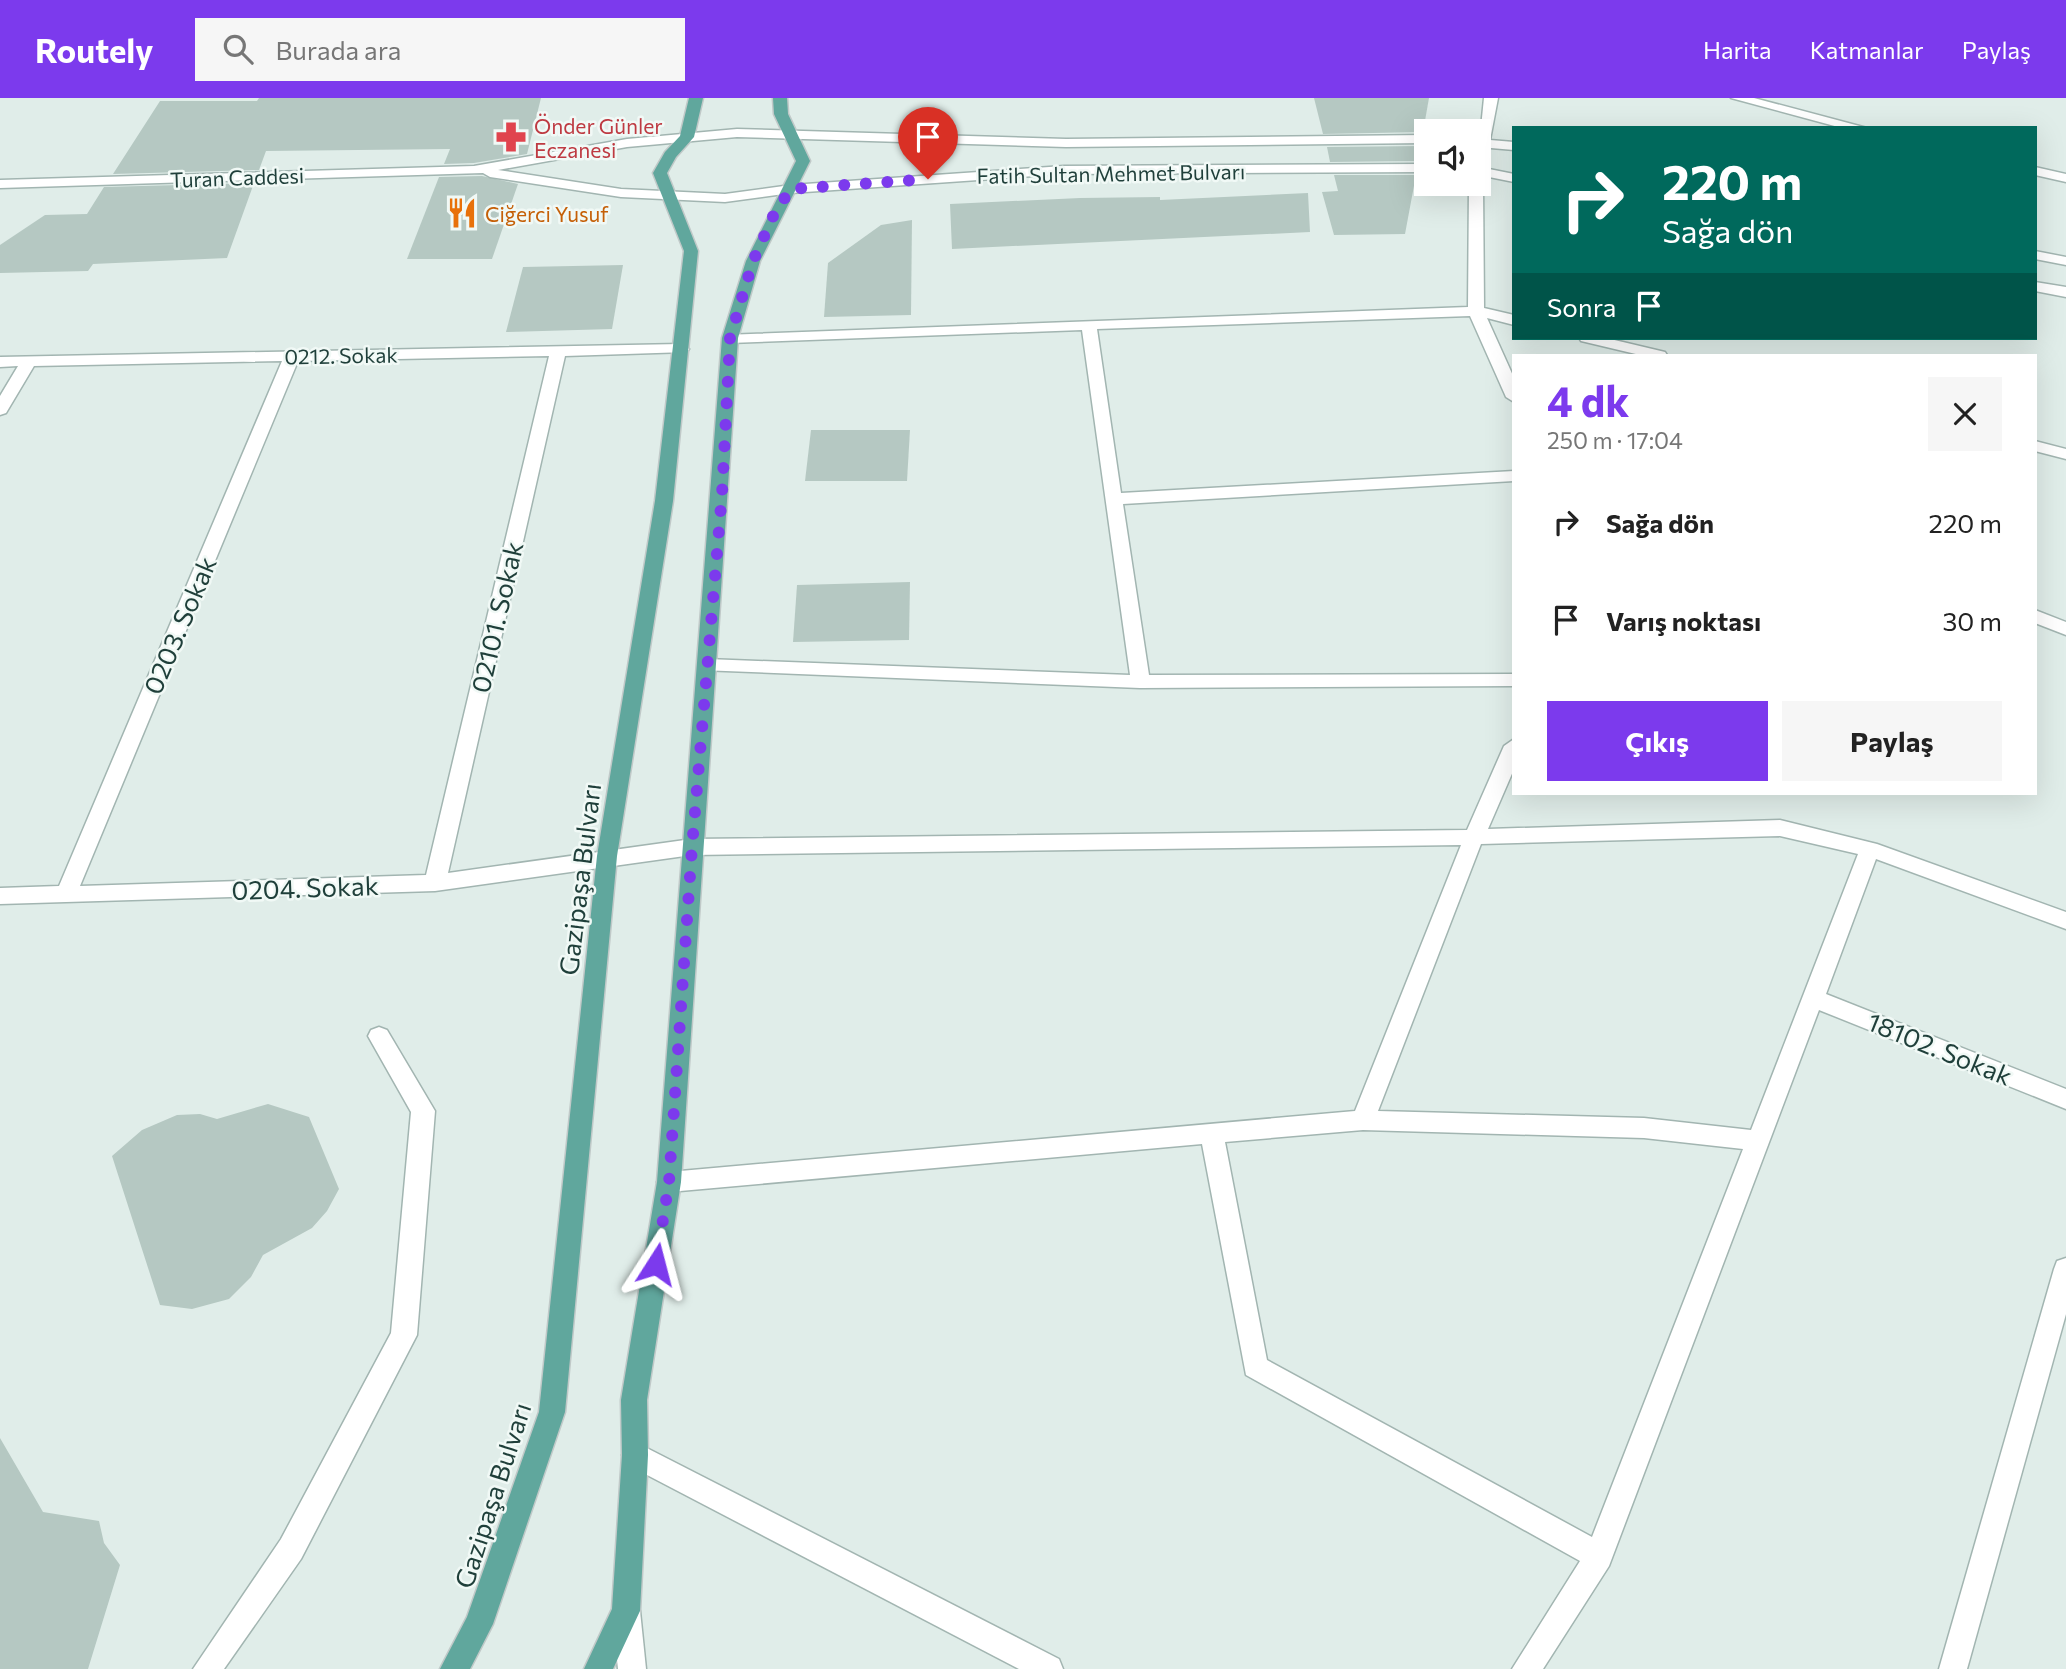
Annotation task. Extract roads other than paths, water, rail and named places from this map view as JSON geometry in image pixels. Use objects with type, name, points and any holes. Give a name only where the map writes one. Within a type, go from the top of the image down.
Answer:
[{"type":"main road","name":"Gazipaşa Bulvarı","points":[[454,1669],[479,1624],[552,1412],[607,856],[664,501],[691,251],[671,194],[660,173],[670,155],[687,137],[696,98]]},
{"type":"main road","points":[[598,1669],[626,1611],[635,1455],[634,1400],[669,1182],[730,338],[753,261],[775,212],[791,189],[803,161],[794,136],[781,114],[780,98]]},
{"type":"street","points":[[1486,119],[1491,98]]},
{"type":"street","points":[[1738,98],[1852,126]]},
{"type":"street","name":"Fatih Sultan Mehmet Bulvarı","points":[[474,170],[627,144],[737,133],[1066,143],[1414,139]]},
{"type":"street","points":[[1491,144],[1512,146]]},
{"type":"street","name":"Fatih Sultan Mehmet Bulvarı","points":[[474,170],[621,193],[724,198],[791,189],[1064,170],[1414,168]]},
{"type":"street","name":"Turan Caddesi","points":[[0,184],[474,170]]},
{"type":"street","points":[[2037,171],[2066,178]]},
{"type":"street","points":[[1491,173],[1512,178]]},
{"type":"street","points":[[1476,196],[1476,311],[1512,392]]},
{"type":"street","points":[[2037,255],[2066,261]]},
{"type":"street","points":[[2037,286],[2066,292]]},
{"type":"street","points":[[730,338],[1476,311],[1512,320]]},
{"type":"street","points":[[1089,327],[1140,682]]},
{"type":"street","points":[[1595,340],[1655,354]]},
{"type":"street","name":"0212. Sokak","points":[[0,362],[681,349]]},
{"type":"street","name":"02101. Sokak","points":[[435,883],[558,351]]},
{"type":"street","name":"0203. Sokak","points":[[66,894],[292,356]]},
{"type":"street","points":[[0,410],[29,361]]},
{"type":"street","points":[[2037,447],[2066,454]]},
{"type":"street","points":[[1114,499],[1512,475]]},
{"type":"street","points":[[2037,617],[2066,629]]},
{"type":"street","points":[[707,665],[1140,682],[1512,680]]},
{"type":"street","points":[[1363,1120],[1474,837],[1512,751]]},
{"type":"street","name":"0204. Sokak","points":[[0,896],[435,883],[607,856],[692,847],[1474,837],[1780,828],[1870,849],[2066,921]]},
{"type":"street","points":[[1527,1669],[1599,1556],[1870,849]]},
{"type":"street","name":"18102. Sokak","points":[[1813,998],[2066,1099]]},
{"type":"street","points":[[207,1669],[291,1549],[404,1335],[424,1111],[379,1036]]},
{"type":"street","points":[[669,1182],[1363,1120],[1644,1128],[1759,1141]]},
{"type":"street","points":[[1212,1135],[1255,1367],[1599,1556]]},
{"type":"street","points":[[1953,1669],[2066,1269]]},
{"type":"street","points":[[635,1455],[1049,1669]]},
{"type":"street","points":[[626,1611],[632,1669]]},
{"type":"place","name":"Önder Günler Eczanesi","points":[[511,137]]},
{"type":"place","name":"Ciğerci Yusuf","points":[[462,213]]}]
